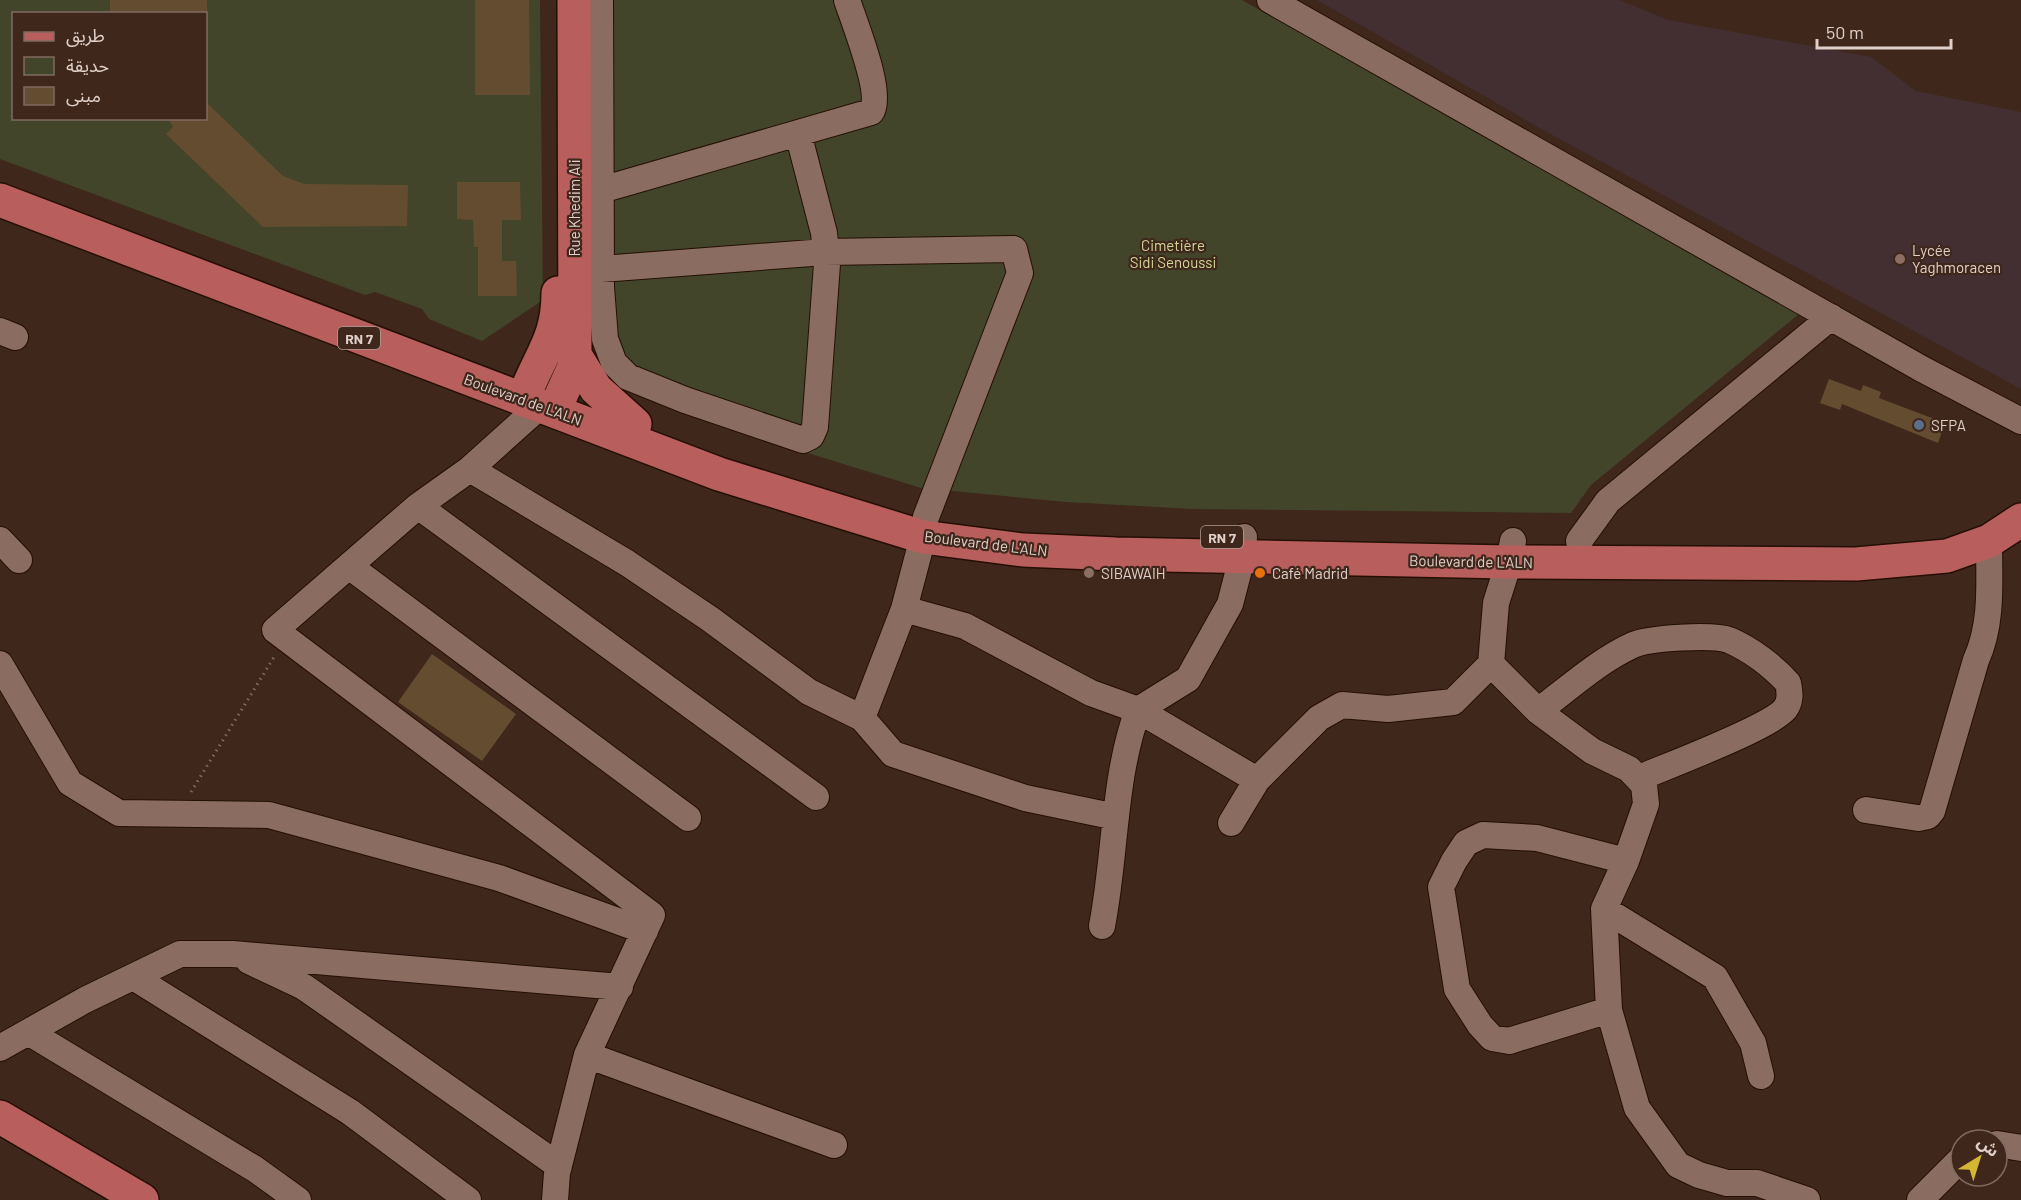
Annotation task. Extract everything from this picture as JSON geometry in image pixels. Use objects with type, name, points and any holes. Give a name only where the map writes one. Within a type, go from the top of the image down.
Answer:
[{"type":"main road","name":"Rue Khedim Ali","points":[[541,399],[548,346],[558,317],[555,0]]},
{"type":"main road","name":"Rue Khedim Ali","points":[[541,399],[570,377],[575,355],[574,0]]},
{"type":"main road","name":"Boulevard de L'ALN","points":[[0,183],[541,399],[719,474],[924,527],[1065,530],[1243,548],[1511,552],[1856,564],[1947,556],[1989,541],[2021,520]]},
{"type":"main road","name":"Boulevard de L'ALN","points":[[0,200],[440,359]]},
{"type":"main road","points":[[575,355],[596,389],[635,424]]},
{"type":"main road","name":"Boulevard de L'ALN","points":[[541,399],[635,424],[711,453],[924,527]]},
{"type":"main road","name":"Boulevard de L'ALN","points":[[1511,552],[1579,541],[1731,546],[1887,543],[1956,533],[1986,523],[2021,500]]},
{"type":"main road","points":[[0,1118],[142,1200]]},
{"type":"street","points":[[600,0],[601,269],[605,339],[614,363],[628,377],[685,400],[802,440],[812,436],[815,427],[825,252],[824,233],[798,133]]},
{"type":"street","points":[[601,190],[871,112],[876,103],[874,87],[847,0]]},
{"type":"street","points":[[1270,0],[1831,317],[2021,421]]},
{"type":"street","points":[[601,269],[825,252],[1014,249],[1020,273],[924,527],[904,609],[862,718]]},
{"type":"street","points":[[1579,541],[1608,501],[1831,317]]},
{"type":"street","points":[[541,399],[470,469],[418,506],[275,630],[652,915],[587,1055],[559,1166],[555,1200]]},
{"type":"street","points":[[470,469],[627,563],[710,619],[809,693],[862,718],[893,754],[1025,798],[1116,817]]},
{"type":"street","points":[[418,506],[816,797]]},
{"type":"street","points":[[0,540],[19,560]]},
{"type":"street","points":[[1866,810],[1918,818],[1928,816],[1932,811],[1983,643],[1989,605],[1989,541]]},
{"type":"street","points":[[1102,926],[1111,880],[1116,817],[1131,730],[1138,710],[1188,680],[1230,604],[1243,548]]},
{"type":"street","points":[[1231,823],[1257,780],[1319,718],[1342,705],[1388,709],[1453,702],[1491,664],[1496,603],[1511,552]]},
{"type":"street","points":[[349,566],[688,818]]},
{"type":"street","points":[[904,609],[964,626],[1091,693],[1138,710],[1257,780]]},
{"type":"street","points":[[1538,711],[1614,655],[1635,644],[1666,638],[1727,639],[1755,656],[1788,683],[1789,704],[1783,712],[1752,729],[1639,778]]},
{"type":"street","points":[[0,664],[70,783],[119,813],[270,815],[499,879],[645,931]]},
{"type":"street","points":[[1491,664],[1538,711],[1592,751],[1629,769],[1644,785],[1647,804],[1626,861],[1604,909],[1610,1010],[1637,1108],[1678,1165],[1718,1180],[1757,1183],[1807,1200]]},
{"type":"street","points":[[1610,1010],[1509,1041],[1492,1038],[1479,1025],[1457,989],[1441,887],[1466,843],[1483,835],[1536,838],[1626,861]]},
{"type":"street","points":[[1604,909],[1715,976],[1753,1043],[1761,1076]]},
{"type":"street","points":[[0,1048],[86,1000],[180,954],[233,954],[620,987]]},
{"type":"street","points":[[233,954],[304,987],[559,1166]]},
{"type":"street","points":[[135,978],[350,1112],[468,1200]]},
{"type":"street","points":[[30,1033],[255,1169],[298,1200]]},
{"type":"street","points":[[587,1055],[834,1145]]},
{"type":"street","points":[[1920,1200],[1949,1171]]},
{"type":"path","points":[[178,814],[286,638]]},
{"type":"shaded area","name":"Lycée Yaghmoracen","points":[[1317,0],[1620,0],[1668,20],[1871,57],[1916,91],[2021,112],[2021,389],[1545,131]]},
{"type":"green space","points":[[0,0],[540,0],[543,300],[482,341],[429,319],[422,309],[375,292],[365,295],[0,159]]},
{"type":"green space","name":"Cimetière Sidi Senoussi","points":[[591,0],[1242,0],[1799,314],[1591,485],[1571,513],[1193,509],[1066,502],[921,488],[795,449],[605,368]]},
{"type":"building","points":[[110,0],[207,0],[207,12],[110,12]]},
{"type":"building","points":[[475,0],[529,0],[530,95],[475,95]]},
{"type":"building","points":[[207,103],[283,176],[304,184],[408,185],[407,226],[263,227],[166,134],[173,127],[169,120],[207,120]]},
{"type":"building","points":[[457,182],[520,182],[521,220],[502,220],[502,261],[516,261],[517,296],[478,296],[478,247],[474,247],[473,220],[457,219]]},
{"type":"building","points":[[1829,379],[1861,391],[1863,385],[1881,392],[1879,398],[1945,423],[1938,443],[1842,404],[1840,410],[1820,403]]},
{"type":"building","points":[[432,654],[516,714],[482,761],[398,702]]},
{"type":"place","name":"Lycée Yaghmoracen","points":[[1900,259]]},
{"type":"place","name":"SFPA","points":[[1919,425]]},
{"type":"place","name":"SIBAWAIH","points":[[1089,573]]},
{"type":"place","name":"Café Madrid","points":[[1260,573]]}]
